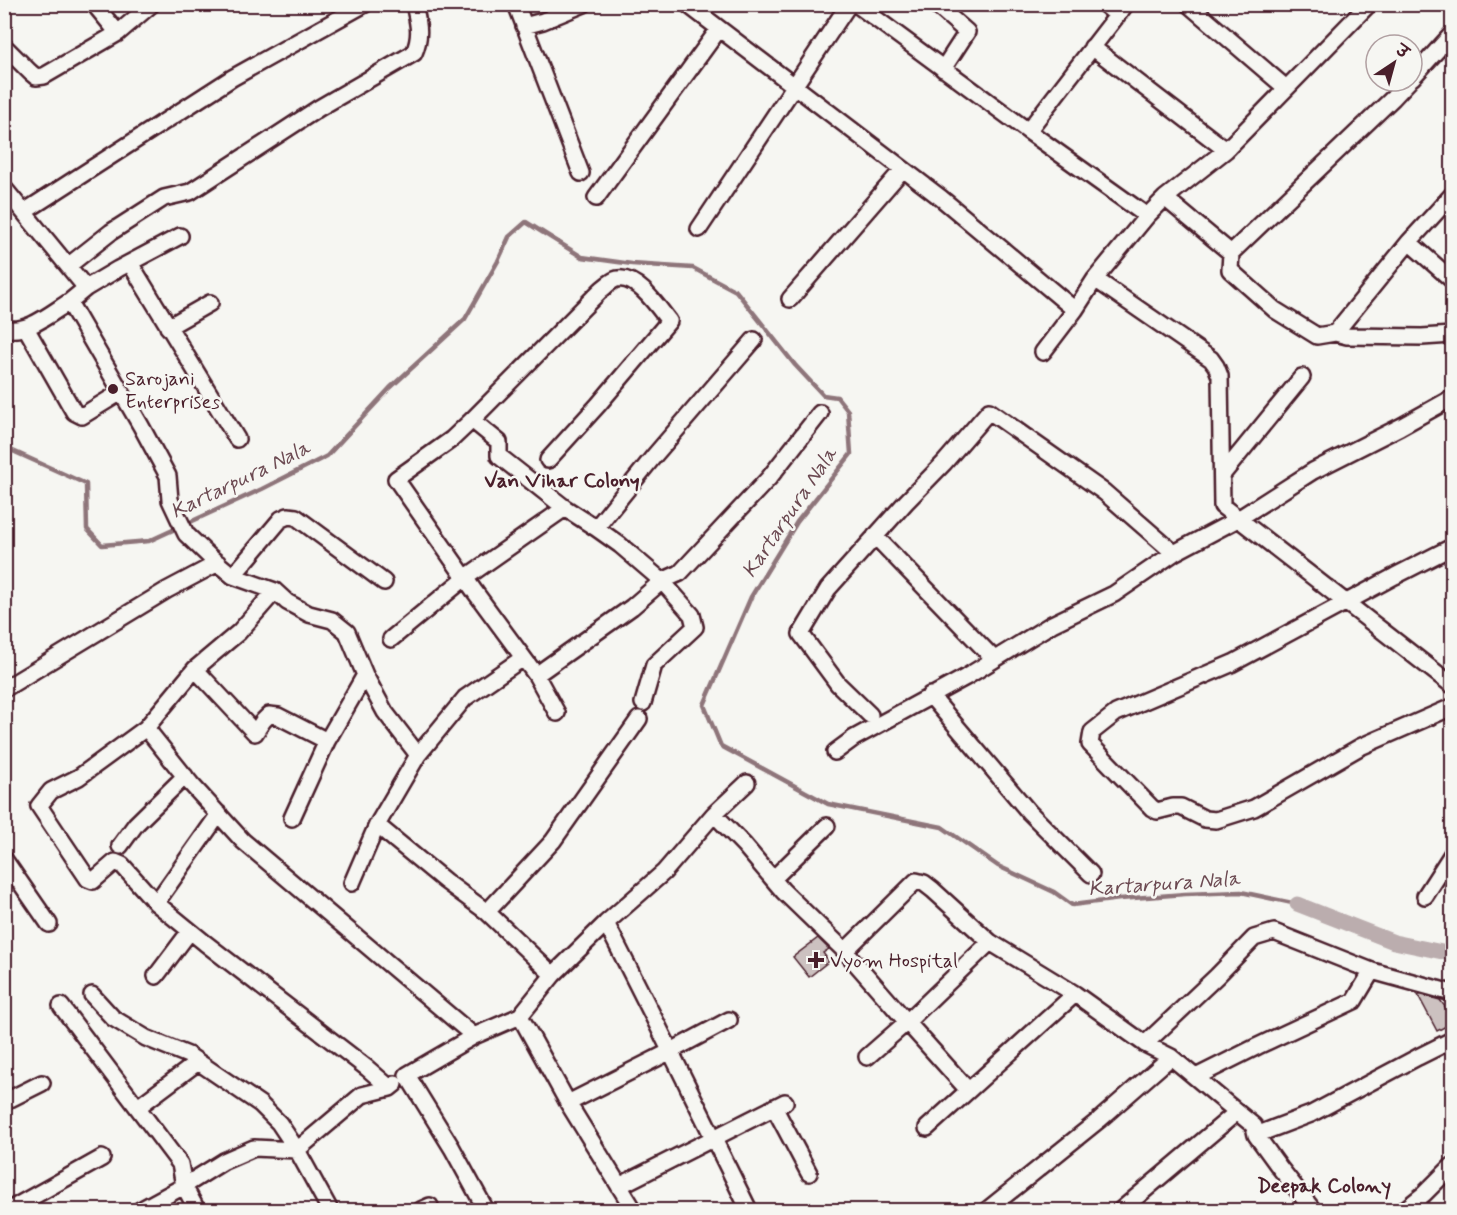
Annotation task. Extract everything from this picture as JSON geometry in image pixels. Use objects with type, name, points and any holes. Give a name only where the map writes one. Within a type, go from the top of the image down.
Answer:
[{"type":"street","points":[[94,4],[118,33]]},
{"type":"street","points":[[4,46],[30,72],[36,76],[44,76],[118,33],[152,4]]},
{"type":"street","points":[[24,212],[232,78],[365,4]]},
{"type":"street","points":[[68,266],[111,232],[164,198],[190,192],[319,108],[414,52],[419,40],[419,26],[414,4]]},
{"type":"street","points":[[516,4],[581,173]]},
{"type":"street","points":[[524,26],[543,21],[584,4]]},
{"type":"street","points":[[687,4],[941,198],[1075,310]]},
{"type":"street","points":[[699,229],[849,4]]},
{"type":"street","points":[[856,4],[1147,216]]},
{"type":"street","points":[[934,4],[967,32],[943,69]]},
{"type":"street","points":[[1028,131],[1121,10],[1104,4]]},
{"type":"street","points":[[1188,4],[1286,88]]},
{"type":"street","points":[[1043,352],[1095,279],[1147,216],[1165,198],[1226,150],[1369,4]]},
{"type":"street","points":[[596,198],[719,29]]},
{"type":"street","points":[[1424,65],[1452,34]]},
{"type":"street","points":[[1092,47],[1226,150]]},
{"type":"street","points":[[1398,93],[1231,253],[1230,270],[1275,310],[1317,336],[1335,333],[1347,336],[1452,335]]},
{"type":"street","points":[[789,299],[903,169]]},
{"type":"street","points":[[4,188],[86,288]]},
{"type":"street","points":[[1335,333],[1409,242],[1452,195]]},
{"type":"street","points":[[1165,198],[1231,253]]},
{"type":"street","points":[[4,328],[12,330],[26,328],[69,302],[86,288],[180,236]]},
{"type":"street","points":[[1409,242],[1452,280]]},
{"type":"street","points":[[130,263],[237,439]]},
{"type":"street","points":[[548,460],[669,321],[641,287],[626,279],[616,279],[593,298],[472,420],[452,438],[396,479],[536,675],[557,712]]},
{"type":"street","points":[[1095,279],[1211,359],[1216,366],[1220,376],[1222,506],[1452,685]]},
{"type":"street","points":[[69,302],[168,476],[170,500],[186,534],[233,576],[275,591],[287,602],[309,614],[332,620],[347,632],[365,675],[385,712],[418,755]]},
{"type":"street","points":[[168,327],[210,303]]},
{"type":"street","points":[[26,328],[74,412],[82,416],[121,392]]},
{"type":"street","points":[[597,528],[654,456],[754,340]]},
{"type":"street","points":[[1222,475],[1302,377]]},
{"type":"street","points":[[835,752],[854,738],[966,677],[1052,624],[1114,594],[1174,553],[1238,519],[1312,471],[1452,398]]},
{"type":"street","points":[[870,715],[838,684],[801,634],[828,589],[989,411],[1104,492],[1174,553]]},
{"type":"street","points":[[536,675],[632,607],[662,581],[680,573],[769,478],[820,413]]},
{"type":"street","points":[[472,420],[499,442],[499,456],[565,508],[620,545],[662,581],[692,615],[695,627],[654,665],[643,703]]},
{"type":"street","points":[[391,639],[465,578],[565,508]]},
{"type":"street","points":[[233,576],[280,519],[288,516],[296,517],[384,582]]},
{"type":"street","points":[[875,536],[994,659]]},
{"type":"street","points":[[1452,547],[1233,663],[1116,713],[1092,732],[1090,744],[1152,808],[1157,811],[1181,807],[1205,819],[1216,820],[1254,808],[1360,747],[1452,707]]},
{"type":"street","points":[[4,689],[167,590],[218,563]]},
{"type":"street","points":[[275,591],[239,632],[195,669],[146,728],[79,777],[51,791],[39,806],[88,879],[93,881],[115,862],[122,865],[156,903],[390,1088]]},
{"type":"street","points":[[352,883],[377,825],[418,755],[465,698],[523,658]]},
{"type":"street","points":[[195,669],[255,733],[269,715],[278,717],[327,741]]},
{"type":"street","points":[[292,818],[327,741],[365,675]]},
{"type":"street","points":[[930,695],[1029,812],[1091,874]]},
{"type":"street","points":[[486,912],[553,841],[639,719]]},
{"type":"street","points":[[146,728],[243,841],[474,1036]]},
{"type":"street","points":[[120,846],[136,824],[185,776]]},
{"type":"street","points":[[140,1210],[224,1161],[254,1148],[297,1150],[362,1095],[390,1088],[407,1075],[474,1036],[520,1016],[553,975],[606,923],[664,872],[714,814],[747,783]]},
{"type":"street","points":[[156,903],[219,814]]},
{"type":"street","points":[[714,814],[783,891],[845,951],[968,1090]]},
{"type":"street","points":[[377,825],[486,912],[553,975]]},
{"type":"street","points":[[773,879],[827,826]]},
{"type":"street","points":[[1425,896],[1452,854]]},
{"type":"street","points":[[4,859],[49,924]]},
{"type":"street","points":[[845,951],[916,881],[924,882],[990,942],[1075,994],[1145,1044],[1171,1056],[1196,1077],[1254,1126],[1256,1134],[1313,1210]]},
{"type":"street","points":[[606,923],[749,1210]]},
{"type":"street","points":[[156,976],[190,931]]},
{"type":"street","points":[[1145,1044],[1254,938],[1274,932],[1372,971],[1452,993]]},
{"type":"street","points":[[867,1058],[990,942]]},
{"type":"street","points":[[1196,1077],[1354,1001],[1372,971]]},
{"type":"street","points":[[927,1128],[1075,994]]},
{"type":"street","points":[[92,995],[113,1018],[147,1038],[188,1055],[260,1104],[279,1123],[297,1150],[330,1210]]},
{"type":"street","points":[[62,1006],[180,1164],[184,1186],[197,1210]]},
{"type":"street","points":[[520,1016],[568,1102],[634,1210]]},
{"type":"street","points":[[568,1102],[729,1020]]},
{"type":"street","points":[[1256,1134],[1311,1114],[1452,1040]]},
{"type":"street","points":[[987,1210],[1099,1120],[1171,1056]]},
{"type":"street","points":[[138,1107],[198,1062]]},
{"type":"street","points":[[407,1075],[452,1148],[486,1210]]},
{"type":"street","points":[[6,1097],[42,1083]]},
{"type":"street","points":[[619,1186],[780,1104],[809,1173]]},
{"type":"street","points":[[1121,1210],[1237,1112]]},
{"type":"street","points":[[9,1210],[102,1158]]},
{"type":"street","points":[[1404,1210],[1452,1166]]},
{"type":"building","points":[[818,938],[829,949],[823,953],[829,961],[809,977],[793,957]]},
{"type":"building","points":[[1418,995],[1440,1000],[1452,1016],[1452,1023],[1437,1031]]},
{"type":"waterway","name":"Kartarpura Nala","points":[[4,447],[86,484],[87,529],[102,545],[149,541],[327,456],[390,388],[465,319],[509,237],[526,222],[582,257],[632,264],[693,268],[736,291],[795,365],[823,395],[837,397],[848,411],[851,454],[797,522],[751,597],[704,705],[721,746],[828,804],[942,827],[998,866],[1054,892],[1072,905],[1120,899],[1241,892],[1297,904]]},
{"type":"waterway","points":[[1297,904],[1394,942],[1452,954]]},
{"type":"place","name":"Sarojani Enterprises","points":[[113,389]]},
{"type":"place","name":"Vyom Hospital","points":[[816,960]]},
{"type":"district","name":"Van Vihar Colony","points":[[562,480]]},
{"type":"district","name":"Deepak Colony","points":[[1324,1185]]}]
